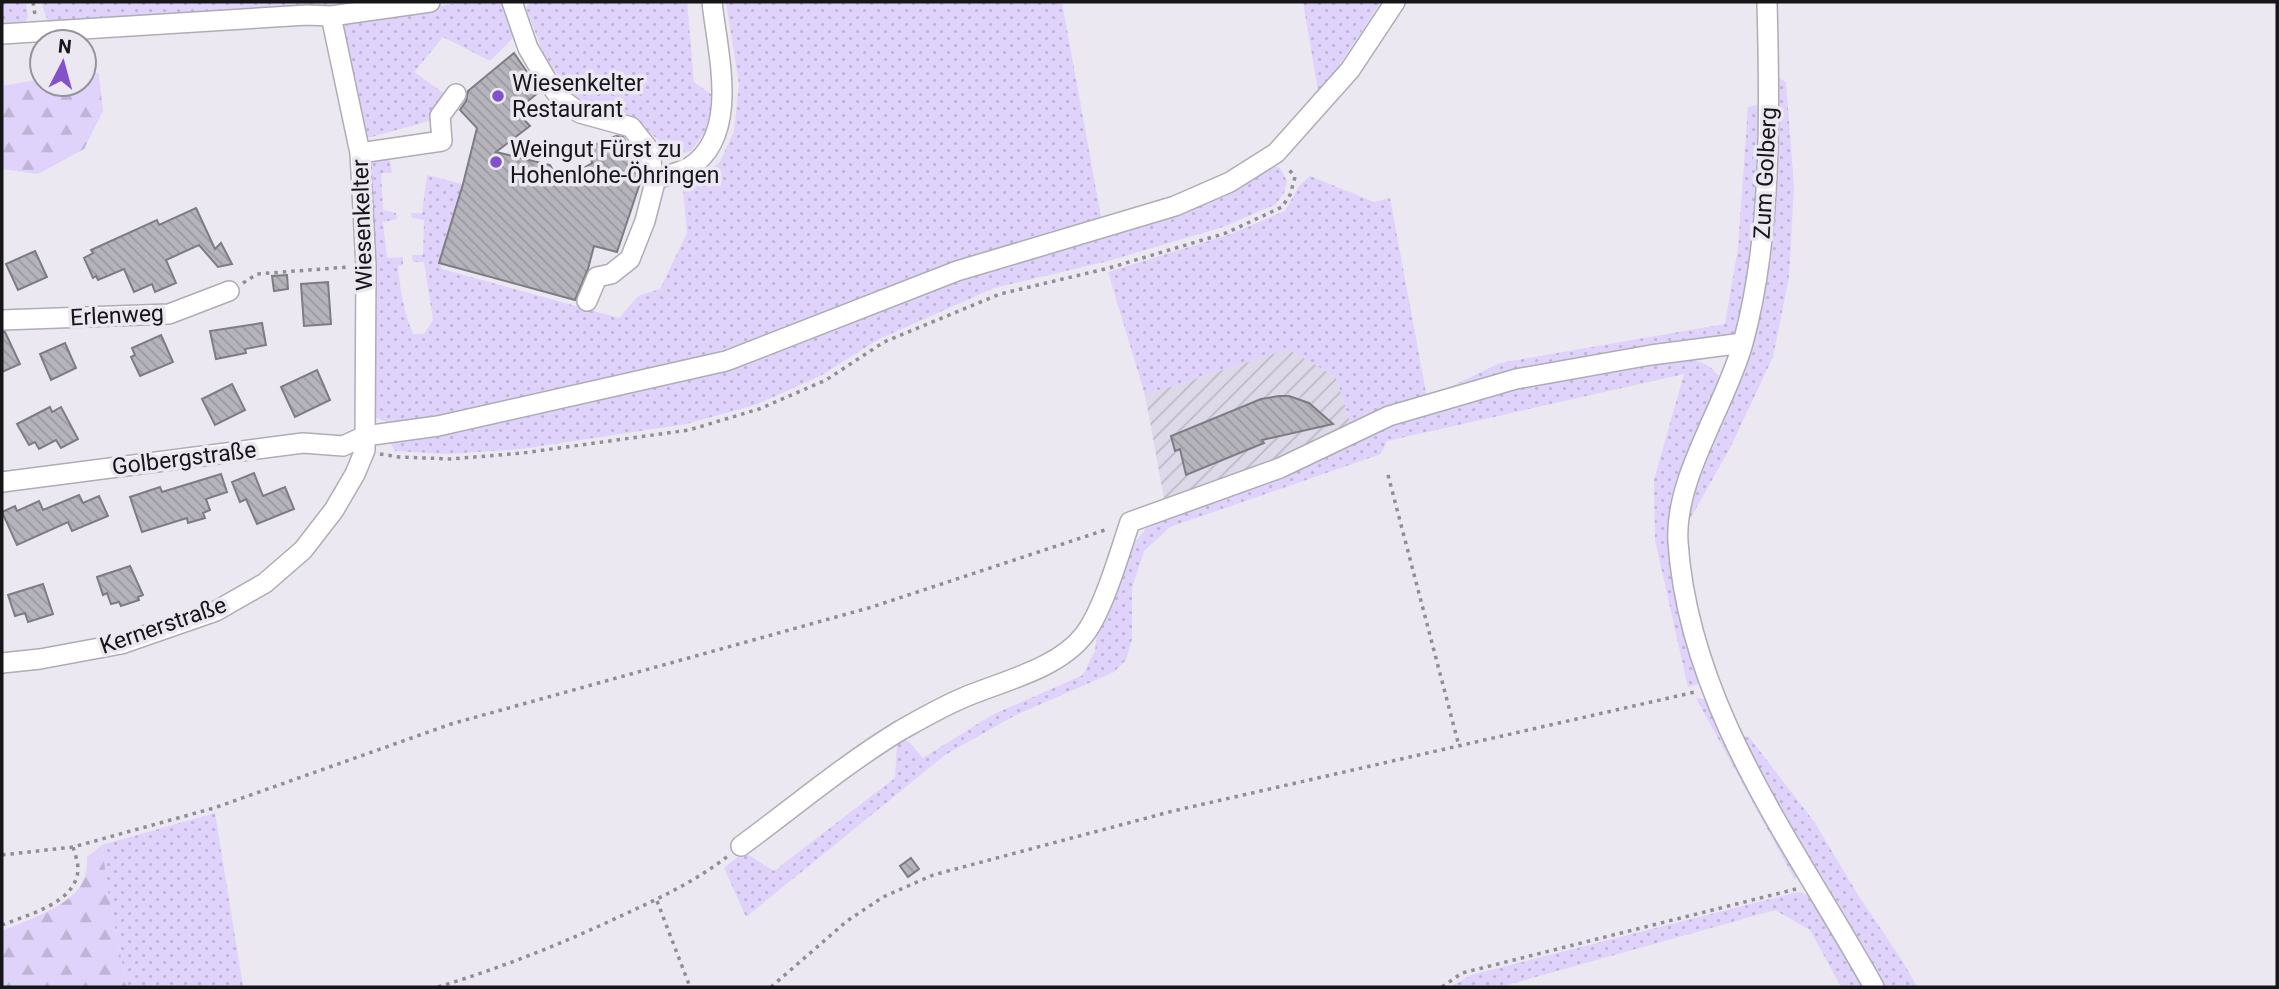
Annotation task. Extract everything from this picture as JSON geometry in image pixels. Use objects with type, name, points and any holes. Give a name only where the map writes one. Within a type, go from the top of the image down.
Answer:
[{"type":"street","points":[[2,34],[331,16],[429,2]]},
{"type":"street","points":[[512,2],[528,48],[561,99],[580,113],[631,127],[650,151],[654,186],[645,222],[630,259],[611,274],[597,277],[587,301]]},
{"type":"street","points":[[653,180],[690,167],[713,143],[721,112],[722,75],[712,2]]},
{"type":"street","name":"Golbergstraße","points":[[2,482],[303,443],[343,446],[365,443],[726,361],[957,271],[1175,206],[1230,182],[1276,153],[1350,69],[1395,2]]},
{"type":"street","name":"Zum Golberg","points":[[1767,2],[1769,72],[1763,239],[1743,343],[1724,397],[1699,451],[1683,500],[1678,540],[1688,618],[1710,688],[1760,792],[1874,987]]},
{"type":"street","name":"Wiesenkelter","points":[[331,16],[360,152],[366,266],[365,443]]},
{"type":"street","points":[[360,152],[442,141],[440,116],[456,94]]},
{"type":"street","name":"Erlenweg","points":[[2,320],[169,314],[229,291]]},
{"type":"street","points":[[741,846],[863,755],[900,731],[958,700],[1027,673],[1062,655],[1083,637],[1094,620],[1130,522],[1280,468],[1389,416],[1516,379],[1651,355],[1743,343]]},
{"type":"street","name":"Kernerstraße","points":[[2,663],[40,660],[121,644],[216,611],[265,583],[303,550],[334,510],[355,474],[365,443]]},
{"type":"path","points":[[365,443],[399,457],[438,458],[523,453],[689,430],[759,409],[826,380],[884,342],[1000,294],[1109,268],[1226,233],[1282,207],[1290,195],[1295,177],[1276,153]]},
{"type":"path","points":[[229,291],[257,274],[366,266]]},
{"type":"path","points":[[1388,475],[1459,746]]},
{"type":"path","points":[[2,855],[73,847],[214,808],[451,724],[872,607],[1130,522]]},
{"type":"path","points":[[771,987],[847,921],[883,897],[933,875],[1173,811],[1710,688]]},
{"type":"path","points":[[438,987],[541,952],[656,900],[708,872],[741,846]]},
{"type":"path","points":[[2,925],[46,907],[67,894],[76,879],[78,867],[73,847]]},
{"type":"path","points":[[1442,987],[1462,973],[1815,884]]},
{"type":"path","points":[[656,900],[690,987]]},
{"type":"shaded area","points":[[1288,349],[1336,377],[1352,428],[1277,463],[1165,504],[1145,395]]},
{"type":"green space","points":[[2,2],[26,2],[28,16],[23,27],[2,29]]},
{"type":"green space","points":[[41,2],[387,2],[341,8],[48,22]]},
{"type":"green space","points":[[463,2],[499,2],[508,7],[517,34],[490,61],[443,37],[414,72],[445,94],[429,121],[364,139],[343,24]]},
{"type":"green space","points":[[530,2],[687,2],[694,82],[712,95],[708,128],[691,151],[674,156],[655,137],[621,113],[575,97],[546,60],[526,8]]},
{"type":"green space","points":[[726,2],[1062,2],[1102,222],[704,356],[437,418],[389,423],[375,417],[370,408],[370,156],[388,153],[392,173],[381,173],[383,210],[396,213],[397,219],[383,222],[387,258],[403,257],[403,265],[398,266],[400,284],[413,334],[424,334],[433,320],[424,262],[413,262],[412,255],[423,255],[424,220],[412,218],[411,213],[422,213],[427,175],[473,187],[461,192],[439,263],[442,269],[619,318],[638,296],[660,289],[687,233],[683,189],[720,162],[734,131],[739,84]]},
{"type":"green space","points":[[1303,2],[1381,2],[1319,96]]},
{"type":"green space","points":[[98,74],[103,111],[84,149],[38,174],[2,169],[2,86],[28,81],[28,98],[98,98]]},
{"type":"green space","points":[[1775,75],[1786,82],[1794,187],[1789,277],[1773,357],[1730,448],[1685,528],[1687,500],[1749,340]]},
{"type":"green space","points":[[1761,104],[1760,157],[1752,249],[1740,328],[1727,340],[1651,349],[1352,428],[1336,377],[1288,349],[1145,395],[1108,272],[1228,235],[1285,211],[1299,186],[1310,176],[1374,202],[1390,198],[1427,398],[1500,363],[1725,324],[1738,248],[1748,107]]},
{"type":"green space","points":[[1272,165],[1280,168],[1287,181],[1284,193],[1276,204],[1223,227],[1108,261],[994,288],[879,339],[820,376],[755,405],[686,424],[521,449],[448,454],[395,451],[389,440],[730,368],[959,279],[1224,197]]},
{"type":"green space","points":[[1689,358],[1714,370],[1721,385],[1677,498],[1700,674],[1698,684],[1688,687],[1655,540],[1654,480],[1684,374],[1387,441],[1381,454],[1170,527],[1144,551],[1132,588],[1132,639],[1126,660],[1114,672],[1014,716],[945,755],[746,917],[724,868],[744,852],[774,871],[895,778],[897,745],[906,739],[923,758],[992,715],[1083,675],[1095,651],[1098,625],[1129,549],[1149,525],[1393,420],[1515,385]]},
{"type":"green space","points":[[1696,698],[1710,700],[1799,868],[1795,880]]},
{"type":"green space","points":[[1733,735],[1749,737],[1815,823],[1917,987],[1874,987]]},
{"type":"green space","points":[[215,813],[243,987],[127,987],[108,892],[102,845]]},
{"type":"green space","points":[[102,845],[108,892],[127,987],[2,987],[2,931],[49,911],[70,897],[79,889],[84,879],[87,857]]},
{"type":"green space","points":[[1798,892],[1815,898],[1866,987],[1841,987],[1810,930],[1775,910],[1500,987],[1450,987],[1471,975]]},
{"type":"building","points":[[514,53],[540,91],[516,111],[530,126],[496,152],[550,165],[560,182],[592,163],[589,147],[616,136],[623,137],[639,165],[641,180],[617,252],[594,246],[575,300],[439,263],[477,128],[460,110],[468,91]]},
{"type":"building","points":[[196,208],[215,249],[221,243],[232,264],[218,267],[199,245],[166,260],[176,283],[155,292],[152,284],[134,292],[124,269],[98,280],[96,276],[93,278],[84,258],[93,253],[91,250],[157,220],[159,225]]},
{"type":"building","points":[[35,251],[47,277],[18,290],[6,264]]},
{"type":"building","points":[[287,275],[288,289],[274,291],[272,276]]},
{"type":"building","points":[[328,282],[331,324],[304,326],[301,284]]},
{"type":"building","points":[[262,323],[266,345],[245,349],[246,353],[216,359],[210,331]]},
{"type":"building","points":[[2,332],[5,332],[20,364],[2,372]]},
{"type":"building","points":[[161,335],[173,362],[140,376],[131,357],[135,355],[132,348]]},
{"type":"building","points":[[65,343],[76,368],[51,380],[40,354]]},
{"type":"building","points":[[317,370],[330,400],[295,417],[281,387]]},
{"type":"building","points":[[232,384],[245,410],[215,425],[202,399]]},
{"type":"building","points":[[1289,396],[1309,403],[1333,424],[1262,440],[1264,443],[1186,475],[1180,449],[1175,451],[1171,436],[1261,399]]},
{"type":"building","points":[[50,407],[52,412],[61,407],[78,439],[61,448],[56,440],[39,449],[35,442],[29,445],[17,424]]},
{"type":"building","points":[[254,473],[263,496],[285,487],[294,509],[257,524],[246,499],[240,502],[232,482]]},
{"type":"building","points":[[221,474],[227,492],[206,499],[210,510],[203,513],[205,518],[188,523],[187,518],[142,532],[130,497],[160,487],[162,492]]},
{"type":"building","points":[[79,495],[83,503],[99,496],[108,516],[72,531],[68,522],[17,545],[2,512],[15,506],[17,511],[39,501],[43,510]]},
{"type":"building","points":[[130,566],[143,595],[138,597],[139,600],[121,606],[119,602],[111,604],[107,593],[103,595],[97,577]]},
{"type":"building","points":[[43,584],[53,614],[28,622],[25,613],[15,616],[8,595]]},
{"type":"building","points":[[911,858],[919,869],[908,877],[900,866]]},
{"type":"place","name":"Wiesenkelter Restaurant","points":[[498,96]]},
{"type":"place","name":"Weingut Fürst zu Hohenlohe-Öhringen","points":[[496,162]]}]
